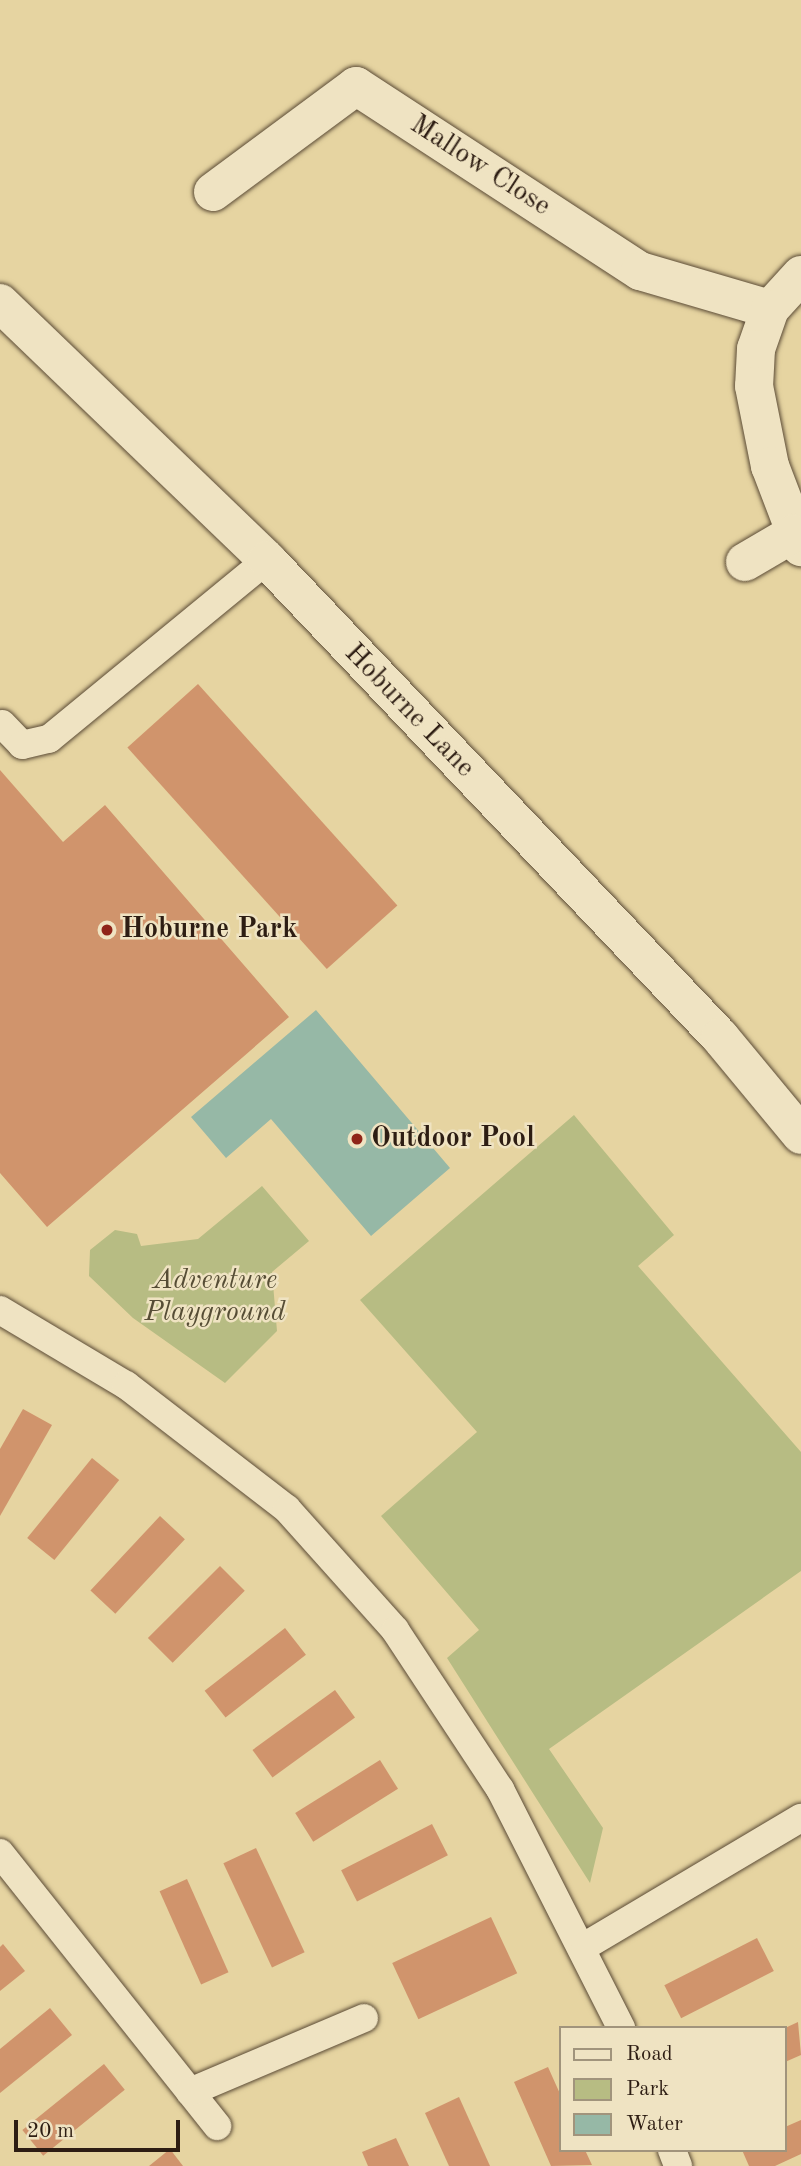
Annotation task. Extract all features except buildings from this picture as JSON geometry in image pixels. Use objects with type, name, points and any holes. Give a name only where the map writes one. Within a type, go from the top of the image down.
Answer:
[{"type":"street","name":"Mallow Close","points":[[213,192],[356,86],[640,271],[770,309]]},
{"type":"street","points":[[745,562],[797,540],[754,386],[756,349],[770,309],[801,275]]},
{"type":"street","name":"Hoburne Lane","points":[[0,303],[267,560],[720,1037],[801,1135]]},
{"type":"lane","points":[[2,724],[22,745],[49,739],[267,560]]},
{"type":"lane","points":[[0,1310],[126,1385],[287,1508],[395,1630],[500,1789],[585,1945],[620,2026]]},
{"type":"lane","points":[[585,1945],[801,1818]]},
{"type":"lane","points":[[0,1853],[217,2126]]},
{"type":"lane","points":[[190,2092],[364,2018]]},
{"type":"green space","points":[[574,1115],[674,1235],[638,1266],[801,1452],[801,1571],[549,1749],[603,1828],[590,1883],[447,1658],[479,1630],[381,1516],[477,1432],[360,1300]]},
{"type":"green space","name":"Adventure Playground","points":[[262,1186],[309,1241],[272,1272],[277,1331],[225,1383],[133,1318],[89,1276],[90,1250],[115,1230],[137,1234],[141,1246],[198,1239]]},
{"type":"water","name":"Outdoor Pool","points":[[316,1010],[450,1168],[371,1236],[271,1119],[226,1158],[191,1117]]},
{"type":"place","name":"Hoburne Park","points":[[107,930]]},
{"type":"place","name":"Outdoor Pool","points":[[357,1139]]}]
